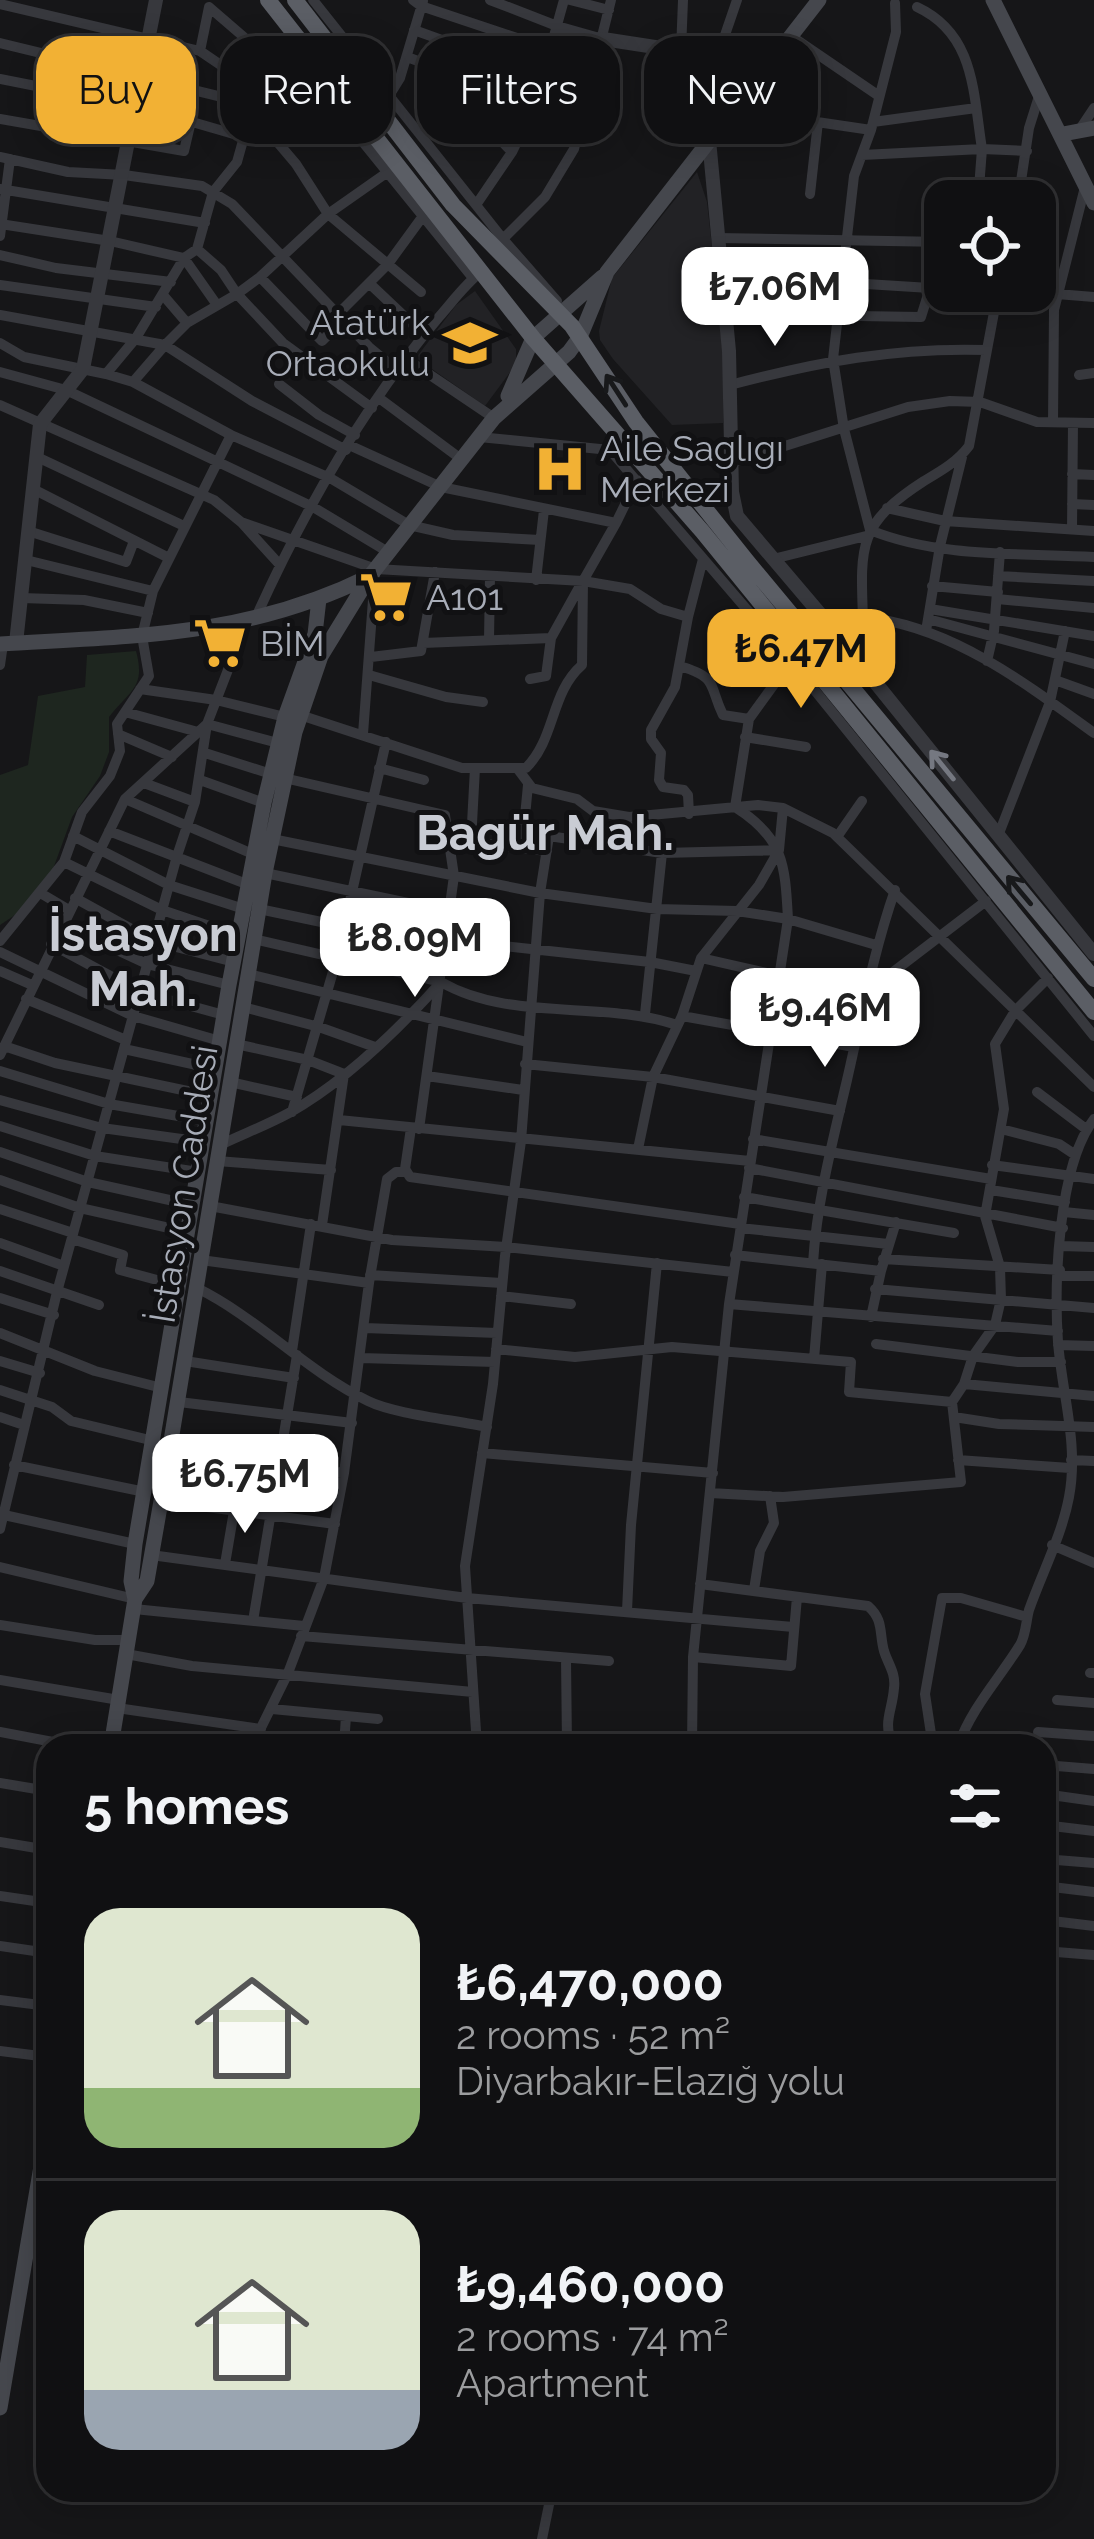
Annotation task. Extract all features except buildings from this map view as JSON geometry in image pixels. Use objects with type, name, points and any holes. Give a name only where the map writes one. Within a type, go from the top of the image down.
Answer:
[{"type":"highway","points":[[296,0],[549,321],[605,417],[1094,1012]]},
{"type":"highway","points":[[274,7],[478,274],[549,321],[568,351],[636,422],[1094,980]]},
{"type":"main road","points":[[791,36],[819,0]]},
{"type":"main road","points":[[993,0],[1094,203]]},
{"type":"main road","points":[[1063,134],[1087,129]]},
{"type":"main road","points":[[499,411],[568,351],[608,272],[706,144]]},
{"type":"main road","points":[[499,411],[549,321],[608,272]]},
{"type":"main road","name":"İstasyon Caddesi","points":[[113,1734],[135,1604],[147,1581],[170,1454],[201,1260],[201,1206],[230,1082],[228,1042],[242,1006],[248,974],[246,937],[265,873],[277,776],[292,716],[320,656],[373,573],[499,411]]},
{"type":"main road","points":[[6,644],[236,624],[319,599],[373,573]]},
{"type":"main road","points":[[252,909],[249,885],[264,803],[277,776],[278,743],[292,716],[319,599]]},
{"type":"main road","points":[[254,620],[347,612]]},
{"type":"main road","points":[[135,1604],[131,1581],[136,1544],[188,1232],[201,1206],[198,1172],[213,1149],[207,1121],[215,1069],[228,1042],[224,1015],[229,985],[246,937]]},
{"type":"main road","points":[[0,2408],[36,2196]]},
{"type":"street","points":[[150,36],[156,0]]},
{"type":"street","points":[[313,0],[342,36]]},
{"type":"street","points":[[490,0],[592,36]]},
{"type":"street","points":[[554,36],[567,0],[610,5],[604,36]]},
{"type":"street","points":[[682,36],[683,0]]},
{"type":"street","points":[[725,36],[737,0]]},
{"type":"street","points":[[393,87],[415,30],[419,2],[514,36]]},
{"type":"street","points":[[862,618],[861,574],[868,532],[832,358],[854,176],[896,32],[892,2],[920,3],[954,34],[965,58],[976,108],[982,149],[980,180]]},
{"type":"street","points":[[200,51],[210,3]]},
{"type":"street","points":[[210,3],[245,36]]},
{"type":"street","points":[[0,4],[132,36]]},
{"type":"street","points":[[254,620],[280,565],[375,403],[405,358],[478,274],[385,174],[307,73],[274,7]]},
{"type":"street","points":[[415,30],[432,36]]},
{"type":"street","points":[[0,43],[36,51]]},
{"type":"street","points":[[196,50],[220,69]]},
{"type":"street","points":[[818,54],[879,96]]},
{"type":"street","points":[[407,56],[417,60]]},
{"type":"street","points":[[0,79],[36,86]]},
{"type":"street","points":[[1022,180],[1040,93]]},
{"type":"street","points":[[393,98],[503,239],[549,321]]},
{"type":"street","points":[[818,122],[872,126],[976,108]]},
{"type":"street","points":[[1087,129],[1094,109]]},
{"type":"street","points":[[0,119],[36,125]]},
{"type":"street","points":[[0,665],[21,598],[40,424],[83,369],[129,144]]},
{"type":"street","points":[[150,144],[184,151],[186,144]]},
{"type":"street","points":[[106,374],[136,338],[184,258],[197,249],[212,192],[237,162],[242,144]]},
{"type":"street","points":[[283,144],[328,214],[421,292]]},
{"type":"street","points":[[504,144],[512,152]]},
{"type":"street","points":[[476,205],[516,144]]},
{"type":"street","points":[[503,239],[544,196],[575,144]]},
{"type":"street","points":[[709,144],[737,516],[1094,954]]},
{"type":"street","points":[[810,194],[816,144]]},
{"type":"street","points":[[862,155],[1027,151]]},
{"type":"street","points":[[217,305],[184,258],[110,242],[1,228],[5,158],[68,172],[202,186],[232,204],[369,347],[397,370]]},
{"type":"street","points":[[133,382],[187,323],[260,278],[328,214],[385,174]]},
{"type":"street","points":[[1053,422],[1057,294],[1085,184]]},
{"type":"street","points":[[3,189],[206,223]]},
{"type":"street","points":[[260,278],[322,341],[423,216]]},
{"type":"street","points":[[717,238],[924,242]]},
{"type":"street","points":[[197,249],[283,343],[461,459]]},
{"type":"street","points":[[0,255],[56,268],[171,282]]},
{"type":"street","points":[[721,275],[924,288]]},
{"type":"street","points":[[369,283],[424,335]]},
{"type":"street","points":[[0,285],[50,295],[159,301],[187,323]]},
{"type":"street","points":[[1057,294],[1093,297],[1094,313]]},
{"type":"street","points":[[725,314],[922,316],[924,309]]},
{"type":"street","points":[[928,620],[945,521],[962,454],[975,426],[994,312]]},
{"type":"street","points":[[0,315],[165,345],[252,401],[441,487],[616,523]]},
{"type":"street","points":[[0,344],[24,357],[133,382],[231,434],[330,478],[410,525],[453,535],[540,540]]},
{"type":"street","points":[[730,385],[832,358],[933,348],[987,350]]},
{"type":"street","points":[[405,358],[499,411]]},
{"type":"street","points":[[0,372],[66,390],[313,508],[388,552]]},
{"type":"street","points":[[1079,375],[1094,373]]},
{"type":"street","points":[[280,384],[350,443]]},
{"type":"street","points":[[731,464],[908,407],[980,402],[1036,422],[1094,423]]},
{"type":"street","points":[[0,405],[200,493],[241,522],[280,565]]},
{"type":"street","points":[[605,417],[610,451],[790,661],[1094,1036]]},
{"type":"street","points":[[1072,529],[1073,423]]},
{"type":"street","points":[[0,941],[64,862],[82,812],[110,776],[120,751],[117,724],[149,676],[142,635],[154,591],[231,434]]},
{"type":"street","points":[[479,436],[610,451]]},
{"type":"street","points":[[868,532],[886,508],[962,454]]},
{"type":"street","points":[[35,456],[184,526]]},
{"type":"street","points":[[1072,473],[1094,475]]},
{"type":"street","points":[[547,676],[551,638],[637,480]]},
{"type":"street","points":[[33,489],[169,558]]},
{"type":"street","points":[[1072,504],[1094,505]]},
{"type":"street","points":[[886,508],[945,521],[1094,531]]},
{"type":"street","points":[[536,580],[544,510]]},
{"type":"street","points":[[241,522],[295,539],[373,573],[583,581],[630,589],[661,609],[688,617]]},
{"type":"street","points":[[28,530],[126,562],[134,541]]},
{"type":"street","points":[[773,559],[868,532],[940,546],[1094,557]]},
{"type":"street","points":[[987,661],[1000,552]]},
{"type":"street","points":[[689,814],[684,790],[663,787],[659,780],[661,753],[651,730],[675,687],[703,559]]},
{"type":"street","points":[[26,560],[154,591]]},
{"type":"street","points":[[371,657],[417,653],[435,572]]},
{"type":"street","points":[[363,734],[373,573]]},
{"type":"street","points":[[489,640],[490,576]]},
{"type":"street","points":[[998,576],[1094,581]]},
{"type":"street","points":[[1072,605],[1075,580]]},
{"type":"street","points":[[140,689],[292,716],[462,768],[518,768],[531,763],[549,734],[552,709],[582,664],[583,581]]},
{"type":"street","points":[[932,586],[1094,608]]},
{"type":"street","points":[[21,598],[84,600],[148,614]]},
{"type":"street","points":[[821,615],[995,618],[1094,636]]},
{"type":"street","points":[[928,620],[1094,664]]},
{"type":"street","points":[[928,620],[1094,733]]},
{"type":"street","points":[[211,1096],[1,1052],[125,800],[202,728],[238,644],[236,624]]},
{"type":"street","points":[[998,836],[1050,702],[1065,631]]},
{"type":"street","points":[[422,643],[551,638]]},
{"type":"street","points":[[735,807],[749,718],[790,661]]},
{"type":"street","points":[[680,666],[706,675],[717,688],[723,715],[749,718]]},
{"type":"street","points":[[369,674],[446,697],[483,702]]},
{"type":"street","points":[[530,679],[572,674]]},
{"type":"street","points":[[1055,680],[1094,694]]},
{"type":"street","points":[[125,712],[278,743]]},
{"type":"street","points":[[0,1529],[5,1478],[40,1373],[64,1266],[195,802],[206,753],[202,728]]},
{"type":"street","points":[[118,734],[172,757]]},
{"type":"street","points":[[745,737],[806,747]]},
{"type":"street","points":[[292,1112],[320,1027],[386,742]]},
{"type":"street","points":[[206,753],[277,776],[445,815],[454,876],[451,911],[427,1076],[405,1172]]},
{"type":"street","points":[[379,768],[424,780]]},
{"type":"street","points":[[475,768],[471,842],[547,851]]},
{"type":"street","points":[[518,768],[528,784],[521,848]]},
{"type":"street","points":[[200,780],[264,803]]},
{"type":"street","points":[[144,782],[195,802]]},
{"type":"street","points":[[528,784],[577,799],[592,812],[634,817],[735,807],[783,808],[837,837],[1094,1087]]},
{"type":"street","points":[[125,800],[255,855]]},
{"type":"street","points":[[837,837],[862,801]]},
{"type":"street","points":[[692,1734],[693,1657],[729,1304],[788,919],[778,850],[765,826],[735,807]]},
{"type":"street","points":[[638,1149],[652,1077],[680,1020],[698,964],[759,885],[778,850],[783,808]]},
{"type":"street","points":[[634,817],[636,849]]},
{"type":"street","points":[[109,831],[249,885]]},
{"type":"street","points":[[73,836],[169,885],[252,909],[447,944],[782,975],[863,995]]},
{"type":"street","points":[[475,1734],[465,1565],[487,1427],[521,1141],[540,893],[549,836],[662,853],[778,850]]},
{"type":"street","points":[[272,839],[540,893],[657,909],[736,911],[788,919],[876,944]]},
{"type":"street","points":[[645,1014],[662,853]]},
{"type":"street","points":[[64,862],[162,910],[246,937],[441,982],[468,998],[645,1014],[854,1047]]},
{"type":"street","points":[[265,873],[451,911]]},
{"type":"street","points":[[814,1359],[820,1311],[815,1235],[822,1182],[863,995],[895,890]]},
{"type":"street","points":[[41,894],[153,941],[234,962]]},
{"type":"street","points":[[863,995],[986,901]]},
{"type":"street","points":[[62,924],[147,964],[229,985]]},
{"type":"street","points":[[51,944],[140,992],[224,1015]]},
{"type":"street","points":[[0,952],[133,1016],[308,1060],[344,1074]]},
{"type":"street","points":[[0,971],[32,985]]},
{"type":"street","points":[[248,974],[527,1042]]},
{"type":"street","points":[[710,1493],[770,1496],[961,1482],[952,1402],[973,1356],[995,1325],[1001,1299],[1000,1267],[985,1216],[1004,1109],[994,1044],[1015,1011],[1048,978]]},
{"type":"street","points":[[213,1149],[292,1112],[344,1074],[441,982]]},
{"type":"street","points":[[26,999],[125,1045],[215,1069]]},
{"type":"street","points":[[242,1006],[375,1047]]},
{"type":"street","points":[[0,1020],[14,1025]]},
{"type":"street","points":[[525,1064],[652,1077],[840,1111]]},
{"type":"street","points":[[0,1071],[109,1104],[207,1121]]},
{"type":"street","points":[[253,1621],[293,1378],[304,1275],[331,1169],[344,1074]]},
{"type":"street","points":[[427,1076],[523,1090]]},
{"type":"street","points":[[230,1082],[297,1097]]},
{"type":"street","points":[[964,1734],[994,1677],[1022,1641],[1070,1497],[1072,1426],[1057,1306],[1068,1178],[1090,1124],[1036,1092]]},
{"type":"street","points":[[0,1100],[102,1128],[331,1169]]},
{"type":"street","points":[[339,1120],[638,1149],[749,1165],[1063,1228]]},
{"type":"street","points":[[0,1126],[95,1156],[198,1172]]},
{"type":"street","points":[[1001,1129],[1059,1144],[1074,1154]]},
{"type":"street","points":[[753,1139],[991,1184],[1094,1215]]},
{"type":"street","points":[[0,1152],[88,1182],[377,1238],[733,1272]]},
{"type":"street","points":[[992,1165],[1094,1179]]},
{"type":"street","points":[[258,1734],[288,1673],[324,1578],[387,1179],[405,1172],[410,1177],[606,1202],[660,1215],[888,1244]]},
{"type":"street","points":[[0,1180],[80,1208],[188,1232]]},
{"type":"street","points":[[744,1197],[954,1233]]},
{"type":"street","points":[[0,1209],[123,1255],[120,1270],[179,1286]]},
{"type":"street","points":[[871,1317],[896,1222]]},
{"type":"street","points":[[0,1243],[64,1266]]},
{"type":"street","points":[[1061,1246],[1094,1247]]},
{"type":"street","points":[[735,1255],[817,1264],[1000,1267],[1094,1276]]},
{"type":"street","points":[[201,1260],[304,1275],[501,1289],[571,1304]]},
{"type":"street","points":[[627,1611],[657,1263]]},
{"type":"street","points":[[0,1271],[99,1304]]},
{"type":"street","points":[[197,1288],[229,1304],[369,1402],[487,1427]]},
{"type":"street","points":[[875,1289],[1094,1308]]},
{"type":"street","points":[[0,1298],[54,1315]]},
{"type":"street","points":[[729,1304],[995,1325],[1094,1346]]},
{"type":"street","points":[[364,1328],[497,1334]]},
{"type":"street","points":[[0,1333],[95,1371],[163,1388]]},
{"type":"street","points":[[876,1344],[1061,1362]]},
{"type":"street","points":[[361,1358],[575,1357],[649,1348],[727,1351],[851,1362],[849,1392],[952,1402]]},
{"type":"street","points":[[0,1361],[40,1373]]},
{"type":"street","points":[[185,1361],[293,1378]]},
{"type":"street","points":[[964,1384],[1094,1396]]},
{"type":"street","points":[[0,1390],[32,1400],[71,1421],[154,1441]]},
{"type":"street","points":[[178,1402],[352,1423]]},
{"type":"street","points":[[954,1417],[999,1424],[1094,1427]]},
{"type":"street","points":[[0,1418],[24,1425]]},
{"type":"street","points":[[0,1448],[15,1459],[145,1492]]},
{"type":"street","points":[[170,1454],[344,1473]]},
{"type":"street","points":[[482,1454],[713,1473]]},
{"type":"street","points":[[958,1460],[1094,1461]]},
{"type":"street","points":[[754,1590],[760,1551],[773,1523],[770,1496]]},
{"type":"street","points":[[161,1502],[335,1524]]},
{"type":"street","points":[[3,1508],[136,1544]]},
{"type":"street","points":[[225,1564],[234,1511]]},
{"type":"street","points":[[1052,1545],[1094,1563]]},
{"type":"street","points":[[151,1555],[466,1598],[793,1627]]},
{"type":"street","points":[[0,1567],[135,1604],[303,1631],[470,1652],[609,1661]]},
{"type":"street","points":[[700,1585],[868,1606],[878,1614],[892,1669],[894,1688],[886,1717],[890,1734]]},
{"type":"street","points":[[693,1657],[791,1666],[797,1598]]},
{"type":"street","points":[[932,1734],[926,1694],[942,1598],[961,1598],[1027,1617]]},
{"type":"street","points":[[0,1625],[128,1647],[192,1666],[473,1692]]},
{"type":"street","points":[[566,1659],[567,1734]]},
{"type":"street","points":[[0,1680],[261,1729]]},
{"type":"street","points":[[1057,1700],[1094,1703]]},
{"type":"street","points":[[272,1708],[378,1719]]},
{"type":"street","points":[[345,1734],[346,1716]]},
{"type":"street","points":[[0,1732],[36,1739]]},
{"type":"street","points":[[1038,1732],[1094,1736]]},
{"type":"street","points":[[1056,1766],[1094,1769]]},
{"type":"street","points":[[0,1783],[36,1789]]},
{"type":"street","points":[[1056,1796],[1094,1802]]},
{"type":"street","points":[[1056,1826],[1094,1831]]},
{"type":"street","points":[[0,1842],[36,1848]]},
{"type":"street","points":[[1056,1860],[1094,1863]]},
{"type":"street","points":[[1056,1887],[1094,1892]]},
{"type":"street","points":[[0,1896],[36,1901]]},
{"type":"street","points":[[1056,1921],[1094,1926]]},
{"type":"street","points":[[0,1946],[36,1951]]},
{"type":"street","points":[[1056,1952],[1094,1955]]},
{"type":"street","points":[[0,2000],[36,2004]]},
{"type":"street","points":[[0,2051],[36,2056]]},
{"type":"street","points":[[542,2539],[550,2502]]},
{"type":"shaded area","points":[[697,172],[707,202],[716,283],[724,368],[723,423],[672,425],[613,359],[599,331],[612,278]]},
{"type":"shaded area","name":"Atatürk Ortaokulu","points":[[475,291],[516,349],[516,364],[485,406],[416,358],[456,305]]},
{"type":"shaded area","points":[[136,651],[137,681],[109,717],[109,752],[100,776],[72,817],[53,869],[21,911],[0,925],[0,775],[28,765],[38,696],[85,687],[87,655]]},
{"type":"place","name":"Atatürk Ortaokulu","points":[[470,343]]},
{"type":"place","name":"Aile Saglıgı Merkezi","points":[[560,469]]},
{"type":"place","name":"A101","points":[[386,597]]},
{"type":"place","name":"BİM","points":[[220,643]]},
{"type":"district","name":"Bagür Mah.","points":[[545,833]]},
{"type":"district","name":"İstasyon Mah.","points":[[143,962]]}]
